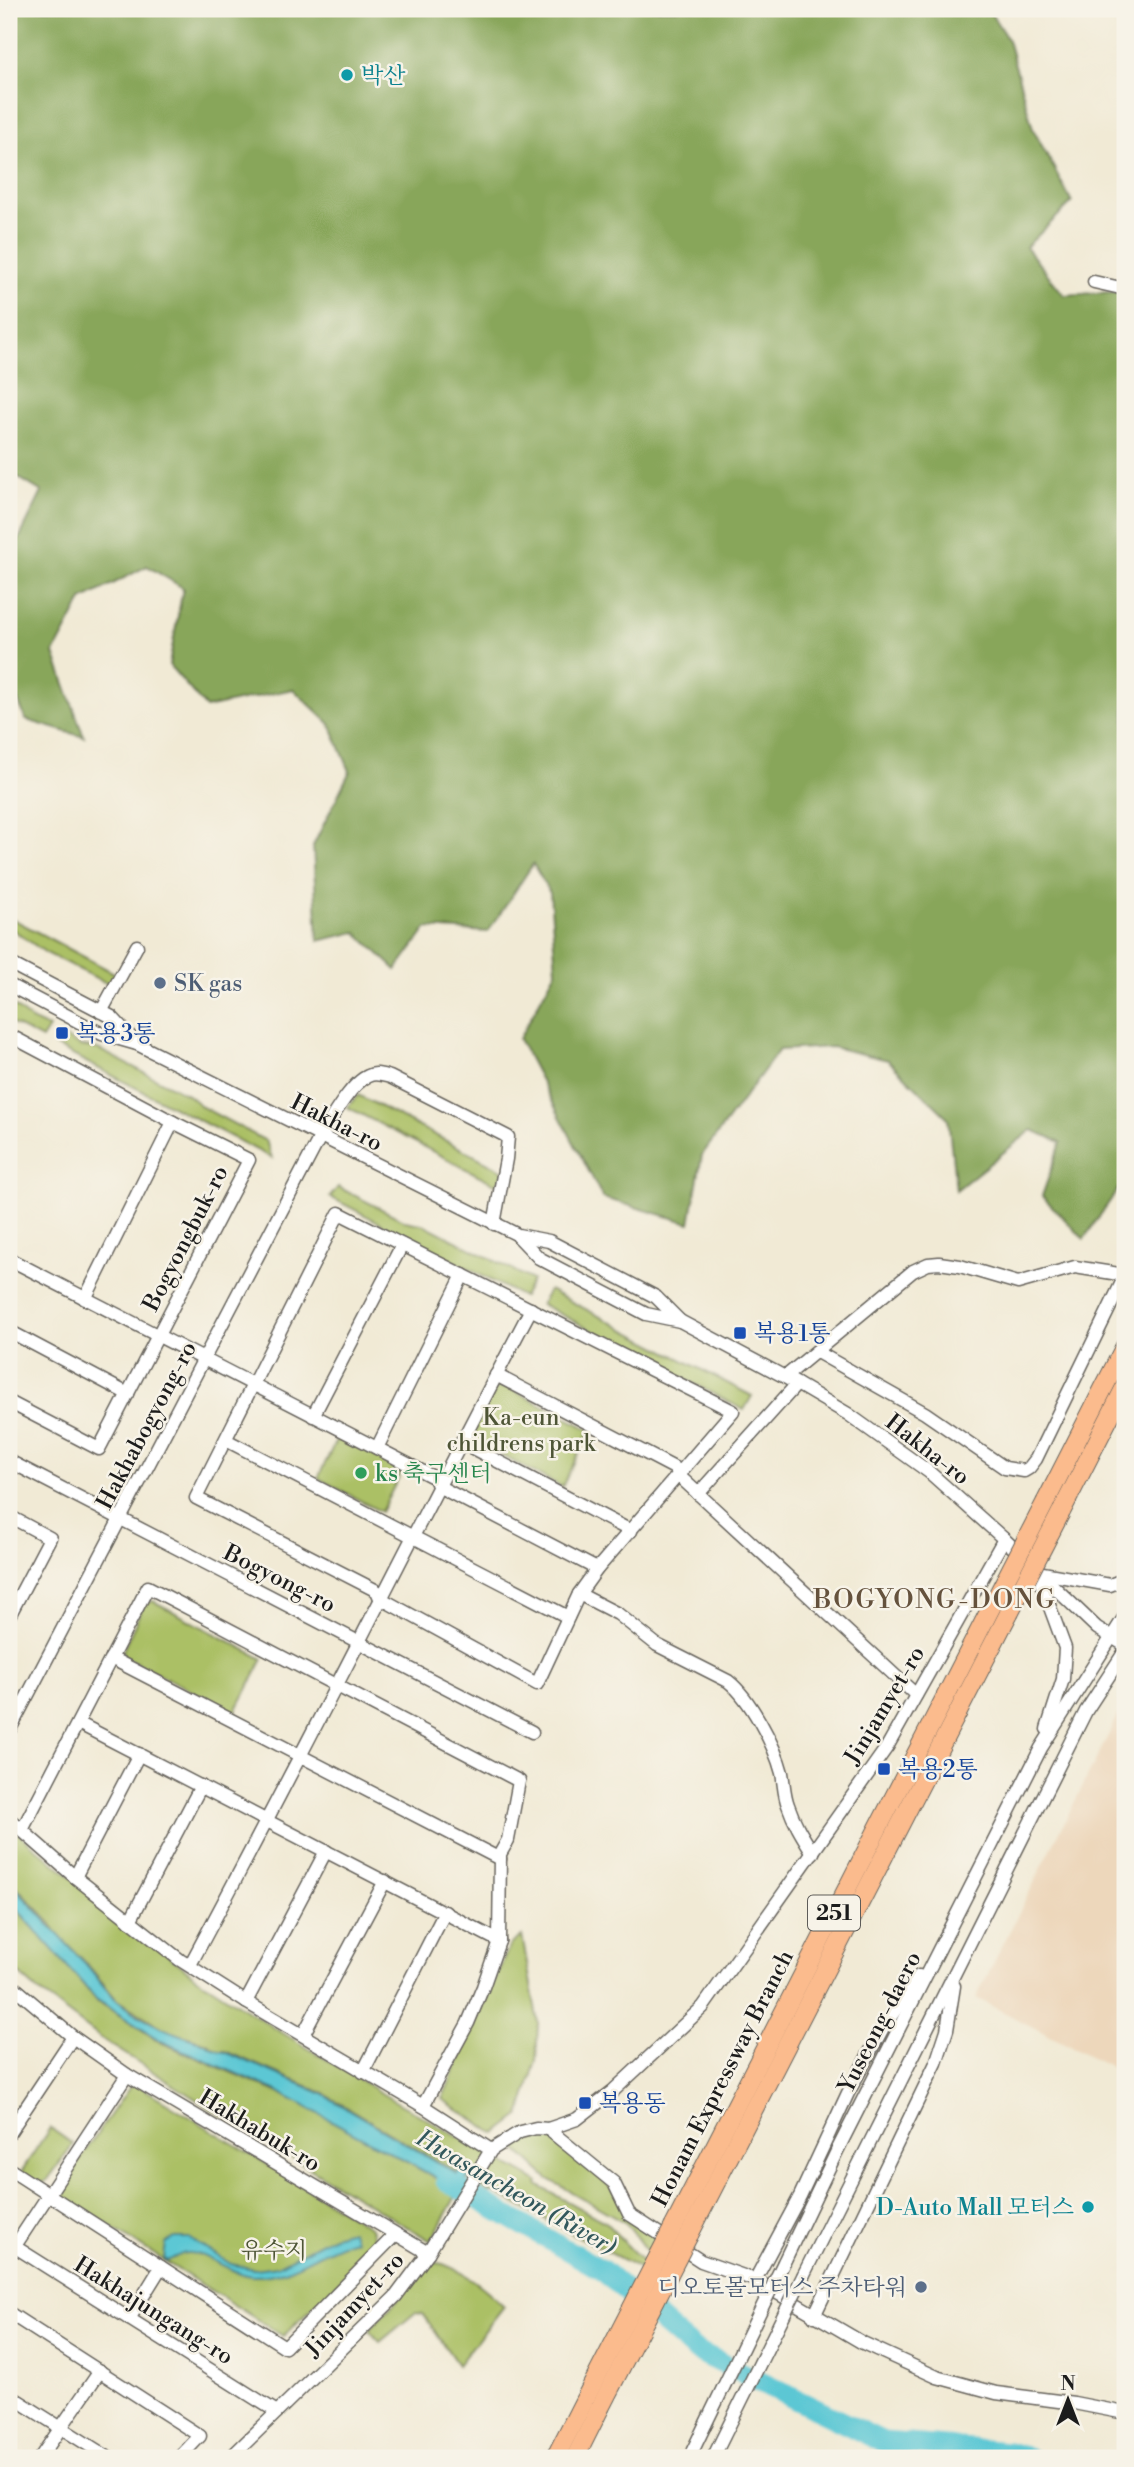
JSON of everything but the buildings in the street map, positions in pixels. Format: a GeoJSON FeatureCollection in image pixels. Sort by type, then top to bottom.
{"type":"FeatureCollection","features":[{"type":"Feature","properties":{"kind":"highway","name":"Honam Expressway Branch"},"geometry":{"type":"LineString","coordinates":[[555,2458],[593,2403],[1125,1346]]}},
{"type":"Feature","properties":{"kind":"highway","name":"Honam Expressway Branch"},"geometry":{"type":"LineString","coordinates":[[681,2231],[1125,1387]]}},
{"type":"Feature","properties":{"kind":"highway","name":"Honam Expressway Branch"},"geometry":{"type":"LineString","coordinates":[[575,2458],[593,2403]]}},
{"type":"Feature","properties":{"kind":"street"},"geometry":{"type":"LineString","coordinates":[[1094,282],[1125,289]]}},
{"type":"Feature","properties":{"kind":"street"},"geometry":{"type":"LineString","coordinates":[[101,1012],[137,946]]}},
{"type":"Feature","properties":{"kind":"street","name":"Hakha-ro"},"geometry":{"type":"LineString","coordinates":[[9,963],[112,1017],[137,1044]]}},
{"type":"Feature","properties":{"kind":"street","name":"Hakha-ro"},"geometry":{"type":"LineString","coordinates":[[9,985],[103,1034],[137,1044],[494,1224],[518,1235],[548,1241],[656,1297],[680,1321]]}},
{"type":"Feature","properties":{"kind":"street"},"geometry":{"type":"LineString","coordinates":[[9,1035],[173,1122],[86,1298]]}},
{"type":"Feature","properties":{"kind":"street","name":"Hakhabogyong-ro"},"geometry":{"type":"LineString","coordinates":[[9,1731],[320,1137],[359,1082],[376,1073],[390,1077],[508,1137],[494,1224]]}},
{"type":"Feature","properties":{"kind":"street","name":"Bogyongbuk-ro"},"geometry":{"type":"LineString","coordinates":[[158,1336],[249,1160],[173,1122]]}},
{"type":"Feature","properties":{"kind":"street"},"geometry":{"type":"LineString","coordinates":[[339,1213],[402,1245],[733,1412],[597,1569],[579,1594],[537,1684],[380,1598],[376,1591],[196,1498],[339,1213]]}},
{"type":"Feature","properties":{"kind":"street","name":"Hakha-ro"},"geometry":{"type":"LineString","coordinates":[[518,1235],[539,1258],[646,1314],[680,1321],[848,1414],[929,1472],[1004,1538],[1097,1628],[1125,1645]]}},
{"type":"Feature","properties":{"kind":"street"},"geometry":{"type":"LineString","coordinates":[[313,1416],[402,1245]]}},
{"type":"Feature","properties":{"kind":"street","name":"Bogyongbuk-ro"},"geometry":{"type":"LineString","coordinates":[[10,1264],[86,1298],[435,1478],[438,1486],[597,1569]]}},
{"type":"Feature","properties":{"kind":"street"},"geometry":{"type":"LineString","coordinates":[[785,1377],[913,1271],[928,1264],[960,1266],[1018,1283],[1075,1267],[1125,1275],[1036,1458],[1030,1468],[1024,1471],[1005,1468],[925,1413],[817,1352]]}},
{"type":"Feature","properties":{"kind":"street"},"geometry":{"type":"LineString","coordinates":[[376,1448],[463,1275]]}},
{"type":"Feature","properties":{"kind":"street"},"geometry":{"type":"LineString","coordinates":[[190,1965],[268,1821],[360,1643],[380,1598],[531,1309]]}},
{"type":"Feature","properties":{"kind":"street"},"geometry":{"type":"LineString","coordinates":[[9,1331],[128,1394]]}},
{"type":"Feature","properties":{"kind":"street"},"geometry":{"type":"LineString","coordinates":[[9,1402],[99,1449],[158,1336]]}},
{"type":"Feature","properties":{"kind":"street"},"geometry":{"type":"LineString","coordinates":[[496,1375],[681,1474],[698,1494],[916,1695]]}},
{"type":"Feature","properties":{"kind":"street"},"geometry":{"type":"LineString","coordinates":[[698,1494],[797,1384]]}},
{"type":"Feature","properties":{"kind":"street"},"geometry":{"type":"LineString","coordinates":[[226,1440],[568,1617]]}},
{"type":"Feature","properties":{"kind":"street"},"geometry":{"type":"LineString","coordinates":[[461,1442],[631,1531]]}},
{"type":"Feature","properties":{"kind":"street","name":"Bogyong-ro"},"geometry":{"type":"LineString","coordinates":[[9,1461],[532,1732]]}},
{"type":"Feature","properties":{"kind":"street"},"geometry":{"type":"LineString","coordinates":[[9,1516],[50,1538],[9,1616]]}},
{"type":"Feature","properties":{"kind":"street","name":"Jinjamyet-ro"},"geometry":{"type":"LineString","coordinates":[[230,2458],[397,2296],[436,2241],[489,2153],[520,2132],[536,2128],[548,2129],[577,2119],[633,2073],[703,2007],[887,1746],[1004,1538]]}},
{"type":"Feature","properties":{"kind":"street"},"geometry":{"type":"LineString","coordinates":[[1037,1572],[1110,1585],[1125,1579]]}},
{"type":"Feature","properties":{"kind":"street"},"geometry":{"type":"LineString","coordinates":[[1037,1572],[1065,1648],[1063,1679],[1041,1748]]}},
{"type":"Feature","properties":{"kind":"street"},"geometry":{"type":"LineString","coordinates":[[22,1830],[148,1587],[519,1781],[508,1840],[500,1858],[499,1941],[468,2023],[423,2106]]}},
{"type":"Feature","properties":{"kind":"street"},"geometry":{"type":"LineString","coordinates":[[579,1594],[618,1614],[657,1645],[728,1681],[738,1689],[774,1750],[782,1772],[787,1803],[798,1829],[814,1853]]}},
{"type":"Feature","properties":{"kind":"street","name":"Yuseong-daero"},"geometry":{"type":"LineString","coordinates":[[690,2455],[838,2149],[1041,1748],[1125,1616]]}},
{"type":"Feature","properties":{"kind":"street","name":"Yuseong-daero"},"geometry":{"type":"LineString","coordinates":[[713,2458],[1086,1711],[1125,1651]]}},
{"type":"Feature","properties":{"kind":"street"},"geometry":{"type":"LineString","coordinates":[[111,1658],[500,1858]]}},
{"type":"Feature","properties":{"kind":"street"},"geometry":{"type":"LineString","coordinates":[[78,1723],[499,1941]]}},
{"type":"Feature","properties":{"kind":"street"},"geometry":{"type":"LineString","coordinates":[[75,1877],[139,1754]]}},
{"type":"Feature","properties":{"kind":"street"},"geometry":{"type":"LineString","coordinates":[[130,1921],[201,1786]]}},
{"type":"Feature","properties":{"kind":"street"},"geometry":{"type":"LineString","coordinates":[[9,1819],[75,1877],[180,1960],[423,2106],[489,2153]]}},
{"type":"Feature","properties":{"kind":"street"},"geometry":{"type":"LineString","coordinates":[[246,2002],[326,1851]]}},
{"type":"Feature","properties":{"kind":"street"},"geometry":{"type":"LineString","coordinates":[[303,2035],[385,1881]]}},
{"type":"Feature","properties":{"kind":"street"},"geometry":{"type":"LineString","coordinates":[[363,2072],[445,1912]]}},
{"type":"Feature","properties":{"kind":"street"},"geometry":{"type":"LineString","coordinates":[[755,2280],[884,2026],[945,1939]]}},
{"type":"Feature","properties":{"kind":"street"},"geometry":{"type":"LineString","coordinates":[[814,2316],[936,2063],[947,2030],[956,1972]]}},
{"type":"Feature","properties":{"kind":"street","name":"Hakhabuk-ro"},"geometry":{"type":"LineString","coordinates":[[10,1989],[127,2075],[428,2253]]}},
{"type":"Feature","properties":{"kind":"street"},"geometry":{"type":"LineString","coordinates":[[9,2133],[73,2037]]}},
{"type":"Feature","properties":{"kind":"street"},"geometry":{"type":"LineString","coordinates":[[10,2248],[127,2075]]}},
{"type":"Feature","properties":{"kind":"street"},"geometry":{"type":"LineString","coordinates":[[548,2129],[614,2183],[629,2214],[701,2261],[755,2280],[863,2343],[937,2377],[996,2393],[1125,2413]]}},
{"type":"Feature","properties":{"kind":"street"},"geometry":{"type":"LineString","coordinates":[[9,2169],[285,2347],[395,2235]]}},
{"type":"Feature","properties":{"kind":"street","name":"Hakhajungang-ro"},"geometry":{"type":"LineString","coordinates":[[10,2248],[277,2412]]}},
{"type":"Feature","properties":{"kind":"street"},"geometry":{"type":"LineString","coordinates":[[129,2319],[161,2267]]}},
{"type":"Feature","properties":{"kind":"street"},"geometry":{"type":"LineString","coordinates":[[9,2313],[200,2437],[179,2458]]}},
{"type":"Feature","properties":{"kind":"street"},"geometry":{"type":"LineString","coordinates":[[40,2458],[100,2371]]}},
{"type":"Feature","properties":{"kind":"street"},"geometry":{"type":"LineString","coordinates":[[9,2395],[109,2458]]}},
{"type":"Feature","properties":{"kind":"shaded area"},"geometry":{"type":"Polygon","coordinates":[[[1125,1702],[1125,2074],[976,1998],[1125,1702]]]}},
{"type":"Feature","properties":{"kind":"green space"},"geometry":{"type":"Polygon","coordinates":[[[9,9],[988,9],[1008,40],[1033,129],[1072,202],[1026,247],[1064,295],[1125,291],[1125,1179],[1084,1239],[1042,1196],[1061,1142],[1032,1130],[956,1190],[948,1118],[888,1060],[832,1047],[779,1050],[702,1155],[690,1223],[603,1198],[519,1039],[556,971],[550,893],[533,864],[488,932],[427,928],[396,970],[356,932],[318,941],[313,846],[350,771],[330,724],[293,689],[206,708],[169,665],[183,588],[147,566],[82,600],[54,653],[84,737],[26,720],[9,678],[9,552],[17,543],[42,492],[9,472],[9,9]]]}},
{"type":"Feature","properties":{"kind":"green space"},"geometry":{"type":"Polygon","coordinates":[[[9,917],[116,974],[110,985],[46,953],[9,927],[9,917]]]}},
{"type":"Feature","properties":{"kind":"green space"},"geometry":{"type":"Polygon","coordinates":[[[9,1002],[31,1020],[49,1028],[42,1039],[9,1022],[9,1002]]]}},
{"type":"Feature","properties":{"kind":"green space"},"geometry":{"type":"Polygon","coordinates":[[[61,1035],[80,1046],[98,1049],[188,1095],[202,1107],[266,1141],[272,1158],[55,1046],[61,1035]]]}},
{"type":"Feature","properties":{"kind":"green space"},"geometry":{"type":"Polygon","coordinates":[[[358,1095],[504,1171],[497,1185],[347,1107],[358,1095]]]}},
{"type":"Feature","properties":{"kind":"green space"},"geometry":{"type":"Polygon","coordinates":[[[338,1187],[405,1221],[425,1225],[532,1280],[523,1297],[330,1197],[338,1187]]]}},
{"type":"Feature","properties":{"kind":"green space"},"geometry":{"type":"Polygon","coordinates":[[[549,1290],[752,1396],[744,1410],[541,1304],[549,1290]]]}},
{"type":"Feature","properties":{"kind":"green space","name":"Ka-eun childrens park"},"geometry":{"type":"Polygon","coordinates":[[[505,1386],[590,1430],[562,1487],[474,1441],[472,1433],[495,1388],[505,1386]]]}},
{"type":"Feature","properties":{"kind":"green space","name":"ks 축구센터"},"geometry":{"type":"Polygon","coordinates":[[[339,1434],[404,1467],[381,1512],[318,1478],[339,1434]]]}},
{"type":"Feature","properties":{"kind":"green space"},"geometry":{"type":"Polygon","coordinates":[[[153,1601],[263,1659],[235,1713],[123,1656],[123,1650],[144,1604],[153,1601]]]}},
{"type":"Feature","properties":{"kind":"green space"},"geometry":{"type":"Polygon","coordinates":[[[9,1826],[194,1976],[391,2099],[605,2222],[647,2266],[643,2270],[491,2193],[321,2092],[225,2051],[217,2051],[208,2043],[170,2032],[117,2000],[57,1934],[52,1924],[9,1879],[9,1826]]]}},
{"type":"Feature","properties":{"kind":"green space"},"geometry":{"type":"Polygon","coordinates":[[[9,1900],[96,2000],[160,2042],[295,2100],[459,2191],[431,2241],[222,2116],[105,2041],[37,1990],[9,1965],[9,1900]]]}},
{"type":"Feature","properties":{"kind":"green space"},"geometry":{"type":"Polygon","coordinates":[[[522,1936],[538,2023],[536,2061],[520,2116],[496,2134],[442,2099],[510,1945],[522,1936]]]}},
{"type":"Feature","properties":{"kind":"green space","name":"유수지"},"geometry":{"type":"Polygon","coordinates":[[[133,2082],[371,2228],[376,2247],[283,2336],[65,2198],[63,2184],[133,2082]]]}},
{"type":"Feature","properties":{"kind":"green space"},"geometry":{"type":"Polygon","coordinates":[[[50,2128],[73,2144],[47,2181],[39,2184],[21,2172],[50,2128]]]}},
{"type":"Feature","properties":{"kind":"green space"},"geometry":{"type":"Polygon","coordinates":[[[546,2134],[611,2187],[659,2241],[652,2255],[626,2223],[547,2178],[516,2149],[522,2139],[546,2134]]]}},
{"type":"Feature","properties":{"kind":"green space"},"geometry":{"type":"Polygon","coordinates":[[[434,2261],[472,2279],[504,2306],[458,2365],[423,2314],[415,2313],[380,2342],[369,2330],[434,2261]]]}},
{"type":"Feature","properties":{"kind":"water"},"geometry":{"type":"Polygon","coordinates":[[[9,1881],[87,1965],[108,1992],[137,2015],[157,2026],[321,2093],[457,2174],[465,2164],[473,2169],[460,2191],[275,2090],[161,2041],[96,1999],[9,1900],[9,1881]]]}},
{"type":"Feature","properties":{"kind":"water"},"geometry":{"type":"Polygon","coordinates":[[[352,2231],[355,2240],[293,2268],[267,2275],[244,2274],[194,2253],[185,2253],[167,2261],[164,2258],[166,2243],[175,2238],[189,2238],[231,2264],[254,2269],[277,2266],[333,2236],[352,2231]]]}},
{"type":"Feature","properties":{"kind":"waterway","name":"Hwasancheon (River)"},"geometry":{"type":"LineString","coordinates":[[446,2181],[602,2270],[693,2349],[883,2442],[1008,2452],[1029,2458]]}},
{"type":"Feature","properties":{"kind":"place","name":"박산"},"geometry":{"type":"Point","coordinates":[347,75]}},
{"type":"Feature","properties":{"kind":"place","name":"SK gas"},"geometry":{"type":"Point","coordinates":[160,983]}},
{"type":"Feature","properties":{"kind":"place","name":"복용3통"},"geometry":{"type":"Point","coordinates":[62,1033]}},
{"type":"Feature","properties":{"kind":"place","name":"복용1통"},"geometry":{"type":"Point","coordinates":[740,1333]}},
{"type":"Feature","properties":{"kind":"place","name":"ks 축구센터"},"geometry":{"type":"Point","coordinates":[361,1473]}},
{"type":"Feature","properties":{"kind":"place","name":"복용2통"},"geometry":{"type":"Point","coordinates":[884,1769]}},
{"type":"Feature","properties":{"kind":"place","name":"복용동"},"geometry":{"type":"Point","coordinates":[585,2103]}},
{"type":"Feature","properties":{"kind":"place","name":"D-Auto Mall 모터스"},"geometry":{"type":"Point","coordinates":[1088,2207]}},
{"type":"Feature","properties":{"kind":"place","name":"디오토몰모터스 주차타워"},"geometry":{"type":"Point","coordinates":[921,2287]}},
{"type":"Feature","properties":{"kind":"district","name":"BOGYONG-DONG"},"geometry":{"type":"Point","coordinates":[935,1599]}}]}
